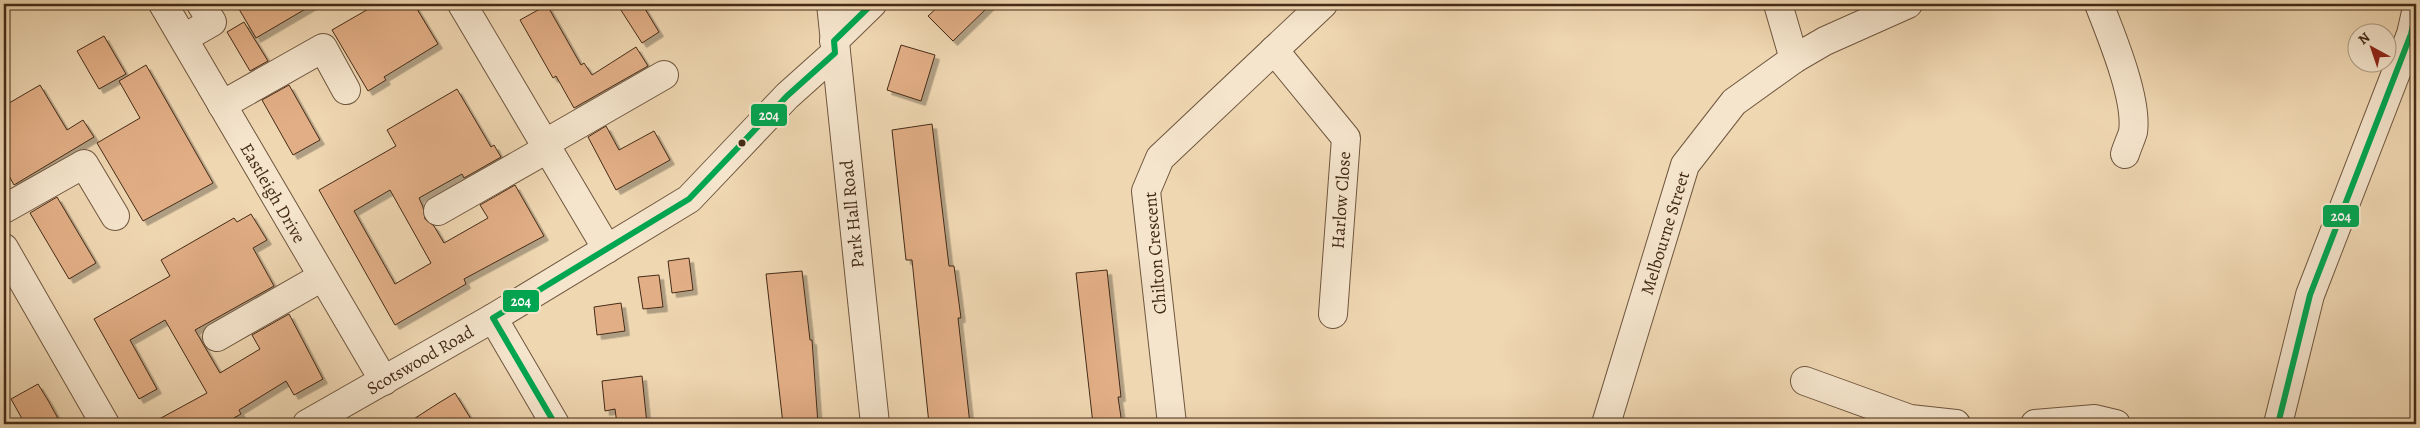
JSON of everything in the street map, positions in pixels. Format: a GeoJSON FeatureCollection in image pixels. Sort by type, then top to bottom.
{"type":"FeatureCollection","features":[{"type":"Feature","properties":{"kind":"street","name":"Eastleigh Drive"},"geometry":{"type":"LineString","coordinates":[[163,4],[384,381]]}},
{"type":"Feature","properties":{"kind":"street"},"geometry":{"type":"LineString","coordinates":[[464,4],[545,147],[606,249]]}},
{"type":"Feature","properties":{"kind":"street","name":"Park Hall Road"},"geometry":{"type":"LineString","coordinates":[[831,4],[875,424]]}},
{"type":"Feature","properties":{"kind":"street","name":"Scotswood Road"},"geometry":{"type":"LineString","coordinates":[[307,424],[493,318],[689,199],[834,47],[872,4]]}},
{"type":"Feature","properties":{"kind":"street","name":"Chilton Crescent"},"geometry":{"type":"LineString","coordinates":[[1172,424],[1146,191],[1160,158],[1323,4]]}},
{"type":"Feature","properties":{"kind":"street"},"geometry":{"type":"LineString","coordinates":[[1778,4],[1794,59]]}},
{"type":"Feature","properties":{"kind":"street","name":"Melbourne Street"},"geometry":{"type":"LineString","coordinates":[[1606,424],[1685,165],[1734,102],[1794,59],[1825,41],[1908,4]]}},
{"type":"Feature","properties":{"kind":"street"},"geometry":{"type":"LineString","coordinates":[[2099,4],[2117,50],[2130,95],[2133,131],[2125,154]]}},
{"type":"Feature","properties":{"kind":"street"},"geometry":{"type":"LineString","coordinates":[[2278,424],[2310,295],[2411,34],[2416,12]]}},
{"type":"Feature","properties":{"kind":"street"},"geometry":{"type":"LineString","coordinates":[[184,38],[206,13]]}},
{"type":"Feature","properties":{"kind":"street"},"geometry":{"type":"LineString","coordinates":[[222,105],[323,48],[346,90]]}},
{"type":"Feature","properties":{"kind":"street","name":"Harlow Close"},"geometry":{"type":"LineString","coordinates":[[1274,50],[1346,138],[1333,314]]}},
{"type":"Feature","properties":{"kind":"street"},"geometry":{"type":"LineString","coordinates":[[438,212],[664,75]]}},
{"type":"Feature","properties":{"kind":"street"},"geometry":{"type":"LineString","coordinates":[[4,209],[84,164],[115,216]]}},
{"type":"Feature","properties":{"kind":"street"},"geometry":{"type":"LineString","coordinates":[[8,265],[105,424]]}},
{"type":"Feature","properties":{"kind":"street"},"geometry":{"type":"LineString","coordinates":[[216,337],[322,277]]}},
{"type":"Feature","properties":{"kind":"street"},"geometry":{"type":"LineString","coordinates":[[493,318],[555,424]]}},
{"type":"Feature","properties":{"kind":"street"},"geometry":{"type":"LineString","coordinates":[[1805,381],[1910,419],[1956,424]]}},
{"type":"Feature","properties":{"kind":"street"},"geometry":{"type":"LineString","coordinates":[[2035,424],[2095,419],[2116,424]]}},
{"type":"Feature","properties":{"kind":"building"},"geometry":{"type":"Polygon","coordinates":[[[236,4],[314,4],[256,38],[236,4]]]}},
{"type":"Feature","properties":{"kind":"building"},"geometry":{"type":"Polygon","coordinates":[[[377,4],[414,4],[438,44],[384,77],[386,80],[368,91],[332,30],[377,4]]]}},
{"type":"Feature","properties":{"kind":"building"},"geometry":{"type":"Polygon","coordinates":[[[617,4],[642,4],[659,32],[642,43],[617,4]]]}},
{"type":"Feature","properties":{"kind":"building"},"geometry":{"type":"Polygon","coordinates":[[[941,4],[991,4],[953,41],[928,16],[941,4]]]}},
{"type":"Feature","properties":{"kind":"building"},"geometry":{"type":"Polygon","coordinates":[[[547,5],[581,65],[584,63],[592,75],[636,47],[648,66],[574,108],[556,76],[553,78],[520,20],[547,5]]]}},
{"type":"Feature","properties":{"kind":"building"},"geometry":{"type":"Polygon","coordinates":[[[244,22],[268,61],[250,71],[227,32],[244,22]]]}},
{"type":"Feature","properties":{"kind":"building"},"geometry":{"type":"Polygon","coordinates":[[[104,36],[126,74],[99,89],[77,51],[104,36]]]}},
{"type":"Feature","properties":{"kind":"building"},"geometry":{"type":"Polygon","coordinates":[[[901,45],[935,55],[921,101],[887,90],[901,45]]]}},
{"type":"Feature","properties":{"kind":"building"},"geometry":{"type":"Polygon","coordinates":[[[146,65],[213,183],[143,221],[97,143],[140,118],[119,81],[146,65]]]}},
{"type":"Feature","properties":{"kind":"building"},"geometry":{"type":"Polygon","coordinates":[[[40,85],[67,130],[83,120],[94,137],[14,185],[4,167],[4,106],[40,85]]]}},
{"type":"Feature","properties":{"kind":"building"},"geometry":{"type":"Polygon","coordinates":[[[289,85],[320,140],[293,155],[262,100],[289,85]]]}},
{"type":"Feature","properties":{"kind":"building"},"geometry":{"type":"Polygon","coordinates":[[[457,89],[491,147],[494,145],[501,157],[464,178],[462,174],[419,198],[425,219],[434,226],[444,243],[488,218],[480,205],[515,185],[544,236],[464,279],[466,284],[395,325],[319,190],[396,146],[387,130],[457,89]],[[390,190],[354,211],[395,284],[431,263],[390,190]]]}},
{"type":"Feature","properties":{"kind":"building"},"geometry":{"type":"Polygon","coordinates":[[[932,124],[949,266],[954,266],[961,318],[958,318],[970,424],[929,424],[912,260],[906,260],[892,130],[932,124]]]}},
{"type":"Feature","properties":{"kind":"building"},"geometry":{"type":"Polygon","coordinates":[[[606,126],[619,150],[654,131],[670,160],[616,190],[588,137],[606,126]]]}},
{"type":"Feature","properties":{"kind":"building"},"geometry":{"type":"Polygon","coordinates":[[[57,197],[96,263],[69,279],[30,213],[57,197]]]}},
{"type":"Feature","properties":{"kind":"building"},"geometry":{"type":"Polygon","coordinates":[[[251,214],[267,240],[253,248],[274,286],[195,330],[220,373],[260,349],[252,335],[289,314],[323,379],[294,395],[286,381],[239,410],[241,414],[223,424],[150,424],[207,393],[165,320],[130,340],[157,389],[139,399],[94,319],[170,276],[161,260],[234,218],[237,222],[251,214]]]}},
{"type":"Feature","properties":{"kind":"building"},"geometry":{"type":"Polygon","coordinates":[[[689,258],[693,290],[672,293],[668,261],[689,258]]]}},
{"type":"Feature","properties":{"kind":"building"},"geometry":{"type":"Polygon","coordinates":[[[1107,270],[1121,397],[1118,397],[1122,424],[1093,424],[1076,273],[1107,270]]]}},
{"type":"Feature","properties":{"kind":"building"},"geometry":{"type":"Polygon","coordinates":[[[802,271],[810,340],[812,340],[818,424],[783,424],[766,274],[802,271]]]}},
{"type":"Feature","properties":{"kind":"building"},"geometry":{"type":"Polygon","coordinates":[[[659,275],[663,307],[643,309],[638,277],[659,275]]]}},
{"type":"Feature","properties":{"kind":"building"},"geometry":{"type":"Polygon","coordinates":[[[621,303],[625,331],[597,335],[594,307],[621,303]]]}},
{"type":"Feature","properties":{"kind":"building"},"geometry":{"type":"Polygon","coordinates":[[[642,376],[647,424],[617,424],[615,409],[605,411],[602,381],[642,376]]]}},
{"type":"Feature","properties":{"kind":"building"},"geometry":{"type":"Polygon","coordinates":[[[38,384],[61,424],[25,424],[11,399],[38,384]]]}},
{"type":"Feature","properties":{"kind":"building"},"geometry":{"type":"Polygon","coordinates":[[[455,393],[474,424],[406,424],[437,404],[455,393]]]}},
{"type":"Feature","properties":{"kind":"transit line","name":"204"},"geometry":{"type":"LineString","coordinates":[[555,424],[493,318],[689,199],[787,96],[835,53],[834,41],[872,4]]}},
{"type":"Feature","properties":{"kind":"transit line","name":"204"},"geometry":{"type":"LineString","coordinates":[[2278,424],[2310,295],[2411,34],[2416,12]]}}]}
